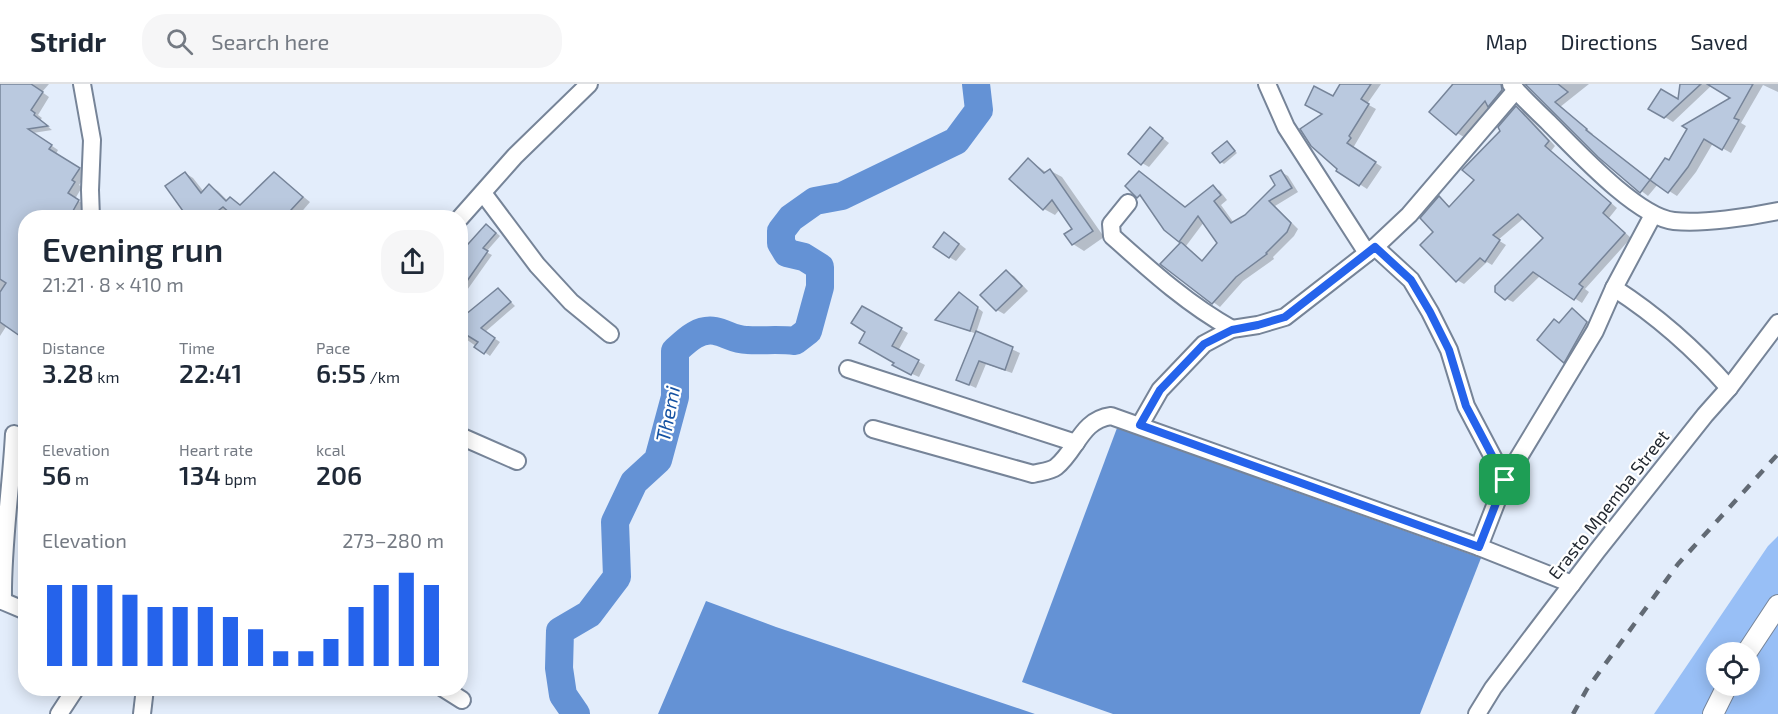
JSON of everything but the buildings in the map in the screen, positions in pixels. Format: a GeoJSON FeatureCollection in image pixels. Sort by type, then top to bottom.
{"type":"FeatureCollection","features":[{"type":"Feature","properties":{"kind":"street"},"geometry":{"type":"LineString","coordinates":[[82,84],[93,140],[91,210]]}},
{"type":"Feature","properties":{"kind":"street"},"geometry":{"type":"LineString","coordinates":[[467,210],[515,156],[589,84]]}},
{"type":"Feature","properties":{"kind":"street"},"geometry":{"type":"LineString","coordinates":[[1267,84],[1286,127],[1371,250],[1411,280],[1449,350],[1466,406],[1505,480]]}},
{"type":"Feature","properties":{"kind":"street"},"geometry":{"type":"LineString","coordinates":[[1140,425],[1160,390],[1204,344],[1232,330],[1285,317],[1371,250],[1409,215],[1514,87],[1600,172],[1653,215],[1672,221],[1778,211]]}},
{"type":"Feature","properties":{"kind":"street"},"geometry":{"type":"LineString","coordinates":[[483,193],[537,265],[571,302],[610,334]]}},
{"type":"Feature","properties":{"kind":"street"},"geometry":{"type":"LineString","coordinates":[[1128,203],[1111,224],[1112,236],[1171,288],[1214,320],[1232,330]]}},
{"type":"Feature","properties":{"kind":"street"},"geometry":{"type":"LineString","coordinates":[[1479,547],[1505,480],[1595,331],[1614,288],[1653,215]]}},
{"type":"Feature","properties":{"kind":"street"},"geometry":{"type":"LineString","coordinates":[[1614,288],[1658,318],[1691,346],[1729,388]]}},
{"type":"Feature","properties":{"kind":"street","name":"Erasto Mpemba Street"},"geometry":{"type":"LineString","coordinates":[[1477,714],[1493,688],[1572,584],[1650,483],[1729,388],[1778,323]]}},
{"type":"Feature","properties":{"kind":"street"},"geometry":{"type":"LineString","coordinates":[[848,369],[1076,443]]}},
{"type":"Feature","properties":{"kind":"street"},"geometry":{"type":"LineString","coordinates":[[873,429],[1033,474],[1055,468],[1095,420],[1112,416],[1479,547],[1572,584]]}},
{"type":"Feature","properties":{"kind":"street"},"geometry":{"type":"LineString","coordinates":[[14,434],[2,601],[18,608]]}},
{"type":"Feature","properties":{"kind":"street"},"geometry":{"type":"LineString","coordinates":[[468,440],[517,461]]}},
{"type":"Feature","properties":{"kind":"street"},"geometry":{"type":"LineString","coordinates":[[1754,642],[1778,605]]}},
{"type":"Feature","properties":{"kind":"street"},"geometry":{"type":"LineString","coordinates":[[59,714],[71,696]]}},
{"type":"Feature","properties":{"kind":"street"},"geometry":{"type":"LineString","coordinates":[[142,714],[144,696]]}},
{"type":"Feature","properties":{"kind":"street"},"geometry":{"type":"LineString","coordinates":[[456,696],[462,700]]}},
{"type":"Feature","properties":{"kind":"street"},"geometry":{"type":"LineString","coordinates":[[1713,714],[1722,696]]}},
{"type":"Feature","properties":{"kind":"shaded area"},"geometry":{"type":"Polygon","coordinates":[[[1117,428],[1481,558],[1420,714],[1113,714],[1022,682],[1117,428]]]}},
{"type":"Feature","properties":{"kind":"shaded area"},"geometry":{"type":"Polygon","coordinates":[[[1778,536],[1778,714],[1654,714],[1768,546],[1778,536]]]}},
{"type":"Feature","properties":{"kind":"shaded area"},"geometry":{"type":"Polygon","coordinates":[[[706,601],[776,627],[1035,714],[658,714],[706,601]]]}},
{"type":"Feature","properties":{"kind":"waterway","name":"Themi"},"geometry":{"type":"LineString","coordinates":[[576,714],[563,695],[559,668],[560,631],[589,614],[617,577],[615,522],[634,482],[658,460],[675,397],[675,351],[703,331],[719,332],[742,340],[795,341],[808,331],[820,287],[820,267],[804,257],[787,253],[781,243],[781,231],[791,218],[815,201],[842,196],[956,141],[979,110],[976,84]]}},
{"type":"Feature","properties":{"kind":"railway"},"geometry":{"type":"LineString","coordinates":[[1573,714],[1587,689],[1678,564],[1778,454]]}},
{"type":"Feature","properties":{"kind":"route"},"geometry":{"type":"LineString","coordinates":[[1375,247],[1411,280],[1430,312],[1449,350],[1466,406],[1489,454],[1505,480],[1479,547],[1140,425],[1160,390],[1204,344],[1232,330],[1285,317],[1375,247]]}}]}
